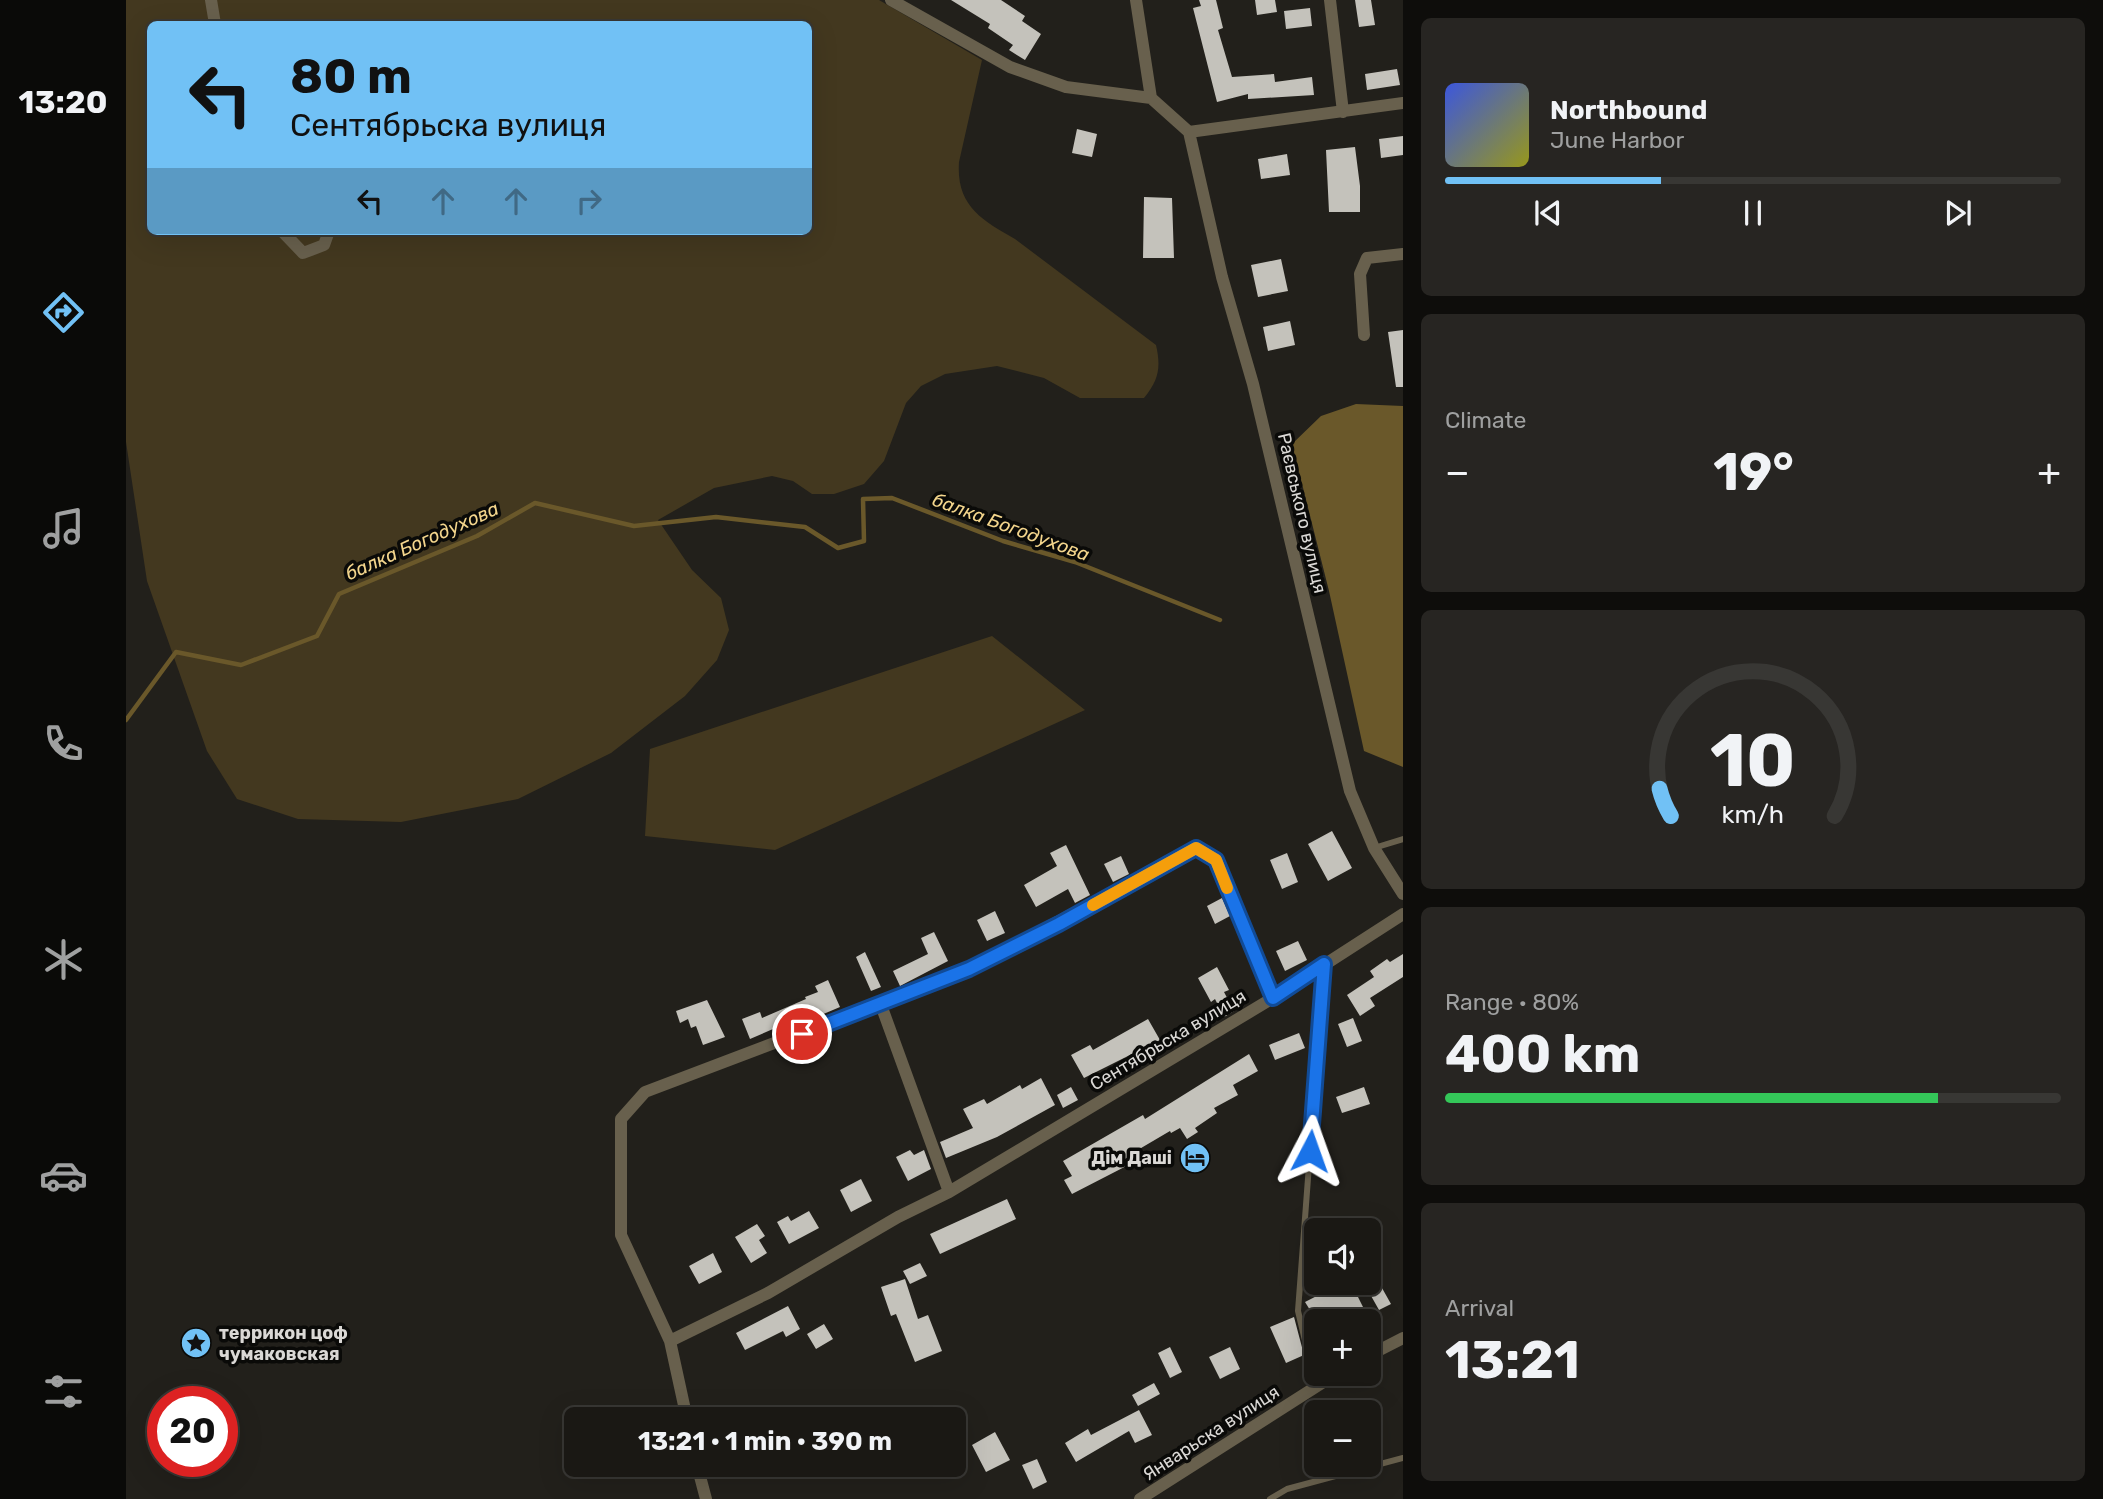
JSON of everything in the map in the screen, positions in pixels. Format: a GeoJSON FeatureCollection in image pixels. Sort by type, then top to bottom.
{"type":"FeatureCollection","features":[{"type":"Feature","properties":{"kind":"street"},"geometry":{"type":"LineString","coordinates":[[211,0],[214,21]]}},
{"type":"Feature","properties":{"kind":"street"},"geometry":{"type":"LineString","coordinates":[[1136,0],[1151,98]]}},
{"type":"Feature","properties":{"kind":"street"},"geometry":{"type":"LineString","coordinates":[[1330,0],[1343,113]]}},
{"type":"Feature","properties":{"kind":"street"},"geometry":{"type":"LineString","coordinates":[[895,1],[1010,67],[1066,87],[1151,98],[1189,132],[1403,103]]}},
{"type":"Feature","properties":{"kind":"street","name":"Раєвського вулиця"},"geometry":{"type":"LineString","coordinates":[[1189,132],[1222,277],[1253,384],[1350,792],[1374,848],[1403,894]]}},
{"type":"Feature","properties":{"kind":"street"},"geometry":{"type":"LineString","coordinates":[[286,235],[303,253],[324,245],[328,235]]}},
{"type":"Feature","properties":{"kind":"street"},"geometry":{"type":"LineString","coordinates":[[1364,335],[1360,274],[1367,258],[1403,254]]}},
{"type":"Feature","properties":{"kind":"street"},"geometry":{"type":"LineString","coordinates":[[684,1407],[670,1341],[621,1235],[621,1119],[645,1093],[969,969],[1059,924],[1196,848],[1216,860],[1273,998]]}},
{"type":"Feature","properties":{"kind":"street","name":"Сентябрьска вулиця"},"geometry":{"type":"LineString","coordinates":[[670,1341],[768,1293],[898,1217],[949,1192],[1273,998],[1403,914]]}},
{"type":"Feature","properties":{"kind":"street"},"geometry":{"type":"LineString","coordinates":[[881,1004],[949,1192]]}},
{"type":"Feature","properties":{"kind":"street"},"geometry":{"type":"LineString","coordinates":[[1381,1349],[1403,1338]]}},
{"type":"Feature","properties":{"kind":"street","name":"Январьска вулиця"},"geometry":{"type":"LineString","coordinates":[[1140,1499],[1314,1386]]}},
{"type":"Feature","properties":{"kind":"street"},"geometry":{"type":"LineString","coordinates":[[700,1477],[706,1499]]}},
{"type":"Feature","properties":{"kind":"lane"},"geometry":{"type":"LineString","coordinates":[[1374,848],[1403,839]]}},
{"type":"Feature","properties":{"kind":"lane"},"geometry":{"type":"LineString","coordinates":[[1304,1336],[1298,1311],[1324,964]]}},
{"type":"Feature","properties":{"kind":"lane"},"geometry":{"type":"LineString","coordinates":[[1270,1499],[1287,1489],[1403,1458]]}},
{"type":"Feature","properties":{"kind":"shaded area"},"geometry":{"type":"Polygon","coordinates":[[[126,0],[879,0],[982,60],[959,162],[962,190],[973,210],[1156,345],[1158,373],[1144,398],[1080,398],[1044,378],[997,366],[945,374],[921,386],[906,403],[884,461],[864,484],[834,494],[812,494],[793,481],[772,476],[714,488],[658,520],[692,570],[721,598],[729,630],[717,660],[685,696],[611,753],[518,799],[401,822],[298,819],[237,799],[207,751],[147,581],[126,442],[126,0]]]}},
{"type":"Feature","properties":{"kind":"shaded area"},"geometry":{"type":"Polygon","coordinates":[[[1356,404],[1403,406],[1403,767],[1364,751],[1329,591],[1292,444],[1321,416],[1356,404]]]}},
{"type":"Feature","properties":{"kind":"shaded area"},"geometry":{"type":"Polygon","coordinates":[[[992,636],[1085,710],[775,850],[645,836],[650,749],[992,636]]]}},
{"type":"Feature","properties":{"kind":"building"},"geometry":{"type":"Polygon","coordinates":[[[951,0],[1001,0],[1025,16],[1022,21],[1041,34],[1025,60],[1009,50],[1013,45],[988,28],[990,24],[951,0]]]}},
{"type":"Feature","properties":{"kind":"building"},"geometry":{"type":"Polygon","coordinates":[[[1199,0],[1216,0],[1223,28],[1218,30],[1232,77],[1274,74],[1275,82],[1312,77],[1314,95],[1248,99],[1248,94],[1217,102],[1193,8],[1201,6],[1199,0]]]}},
{"type":"Feature","properties":{"kind":"building"},"geometry":{"type":"Polygon","coordinates":[[[1255,0],[1275,0],[1277,12],[1257,15],[1255,0]]]}},
{"type":"Feature","properties":{"kind":"building"},"geometry":{"type":"Polygon","coordinates":[[[1355,0],[1371,0],[1375,25],[1359,27],[1355,0]]]}},
{"type":"Feature","properties":{"kind":"building"},"geometry":{"type":"Polygon","coordinates":[[[1310,8],[1312,26],[1286,29],[1284,11],[1310,8]]]}},
{"type":"Feature","properties":{"kind":"building"},"geometry":{"type":"Polygon","coordinates":[[[1397,69],[1400,85],[1367,90],[1365,74],[1397,69]]]}},
{"type":"Feature","properties":{"kind":"building"},"geometry":{"type":"Polygon","coordinates":[[[1077,129],[1097,134],[1092,157],[1072,153],[1077,129]]]}},
{"type":"Feature","properties":{"kind":"building"},"geometry":{"type":"Polygon","coordinates":[[[1403,136],[1403,155],[1381,158],[1379,139],[1403,136]]]}},
{"type":"Feature","properties":{"kind":"building"},"geometry":{"type":"Polygon","coordinates":[[[1355,147],[1360,212],[1329,212],[1326,150],[1355,147]]]}},
{"type":"Feature","properties":{"kind":"building"},"geometry":{"type":"Polygon","coordinates":[[[1287,154],[1290,175],[1261,179],[1258,159],[1287,154]]]}},
{"type":"Feature","properties":{"kind":"building"},"geometry":{"type":"Polygon","coordinates":[[[1144,197],[1172,198],[1174,258],[1143,258],[1144,197]]]}},
{"type":"Feature","properties":{"kind":"building"},"geometry":{"type":"Polygon","coordinates":[[[1281,259],[1288,291],[1258,297],[1251,265],[1281,259]]]}},
{"type":"Feature","properties":{"kind":"building"},"geometry":{"type":"Polygon","coordinates":[[[1290,321],[1295,345],[1268,351],[1263,327],[1290,321]]]}},
{"type":"Feature","properties":{"kind":"building"},"geometry":{"type":"Polygon","coordinates":[[[1403,330],[1403,387],[1396,387],[1388,332],[1403,330]]]}},
{"type":"Feature","properties":{"kind":"building"},"geometry":{"type":"Polygon","coordinates":[[[1332,831],[1352,868],[1328,881],[1308,844],[1332,831]]]}},
{"type":"Feature","properties":{"kind":"building"},"geometry":{"type":"Polygon","coordinates":[[[1066,845],[1090,895],[1075,903],[1068,889],[1036,907],[1024,885],[1057,866],[1050,853],[1066,845]]]}},
{"type":"Feature","properties":{"kind":"building"},"geometry":{"type":"Polygon","coordinates":[[[1287,853],[1298,882],[1282,889],[1270,860],[1287,853]]]}},
{"type":"Feature","properties":{"kind":"building"},"geometry":{"type":"Polygon","coordinates":[[[1121,856],[1129,874],[1113,882],[1104,864],[1121,856]]]}},
{"type":"Feature","properties":{"kind":"building"},"geometry":{"type":"Polygon","coordinates":[[[1222,898],[1230,916],[1215,924],[1207,906],[1222,898]]]}},
{"type":"Feature","properties":{"kind":"building"},"geometry":{"type":"Polygon","coordinates":[[[995,911],[1005,933],[987,941],[977,920],[995,911]]]}},
{"type":"Feature","properties":{"kind":"building"},"geometry":{"type":"Polygon","coordinates":[[[934,932],[948,961],[900,986],[893,971],[928,954],[921,938],[934,932]]]}},
{"type":"Feature","properties":{"kind":"building"},"geometry":{"type":"Polygon","coordinates":[[[1298,941],[1307,960],[1285,971],[1276,951],[1298,941]]]}},
{"type":"Feature","properties":{"kind":"building"},"geometry":{"type":"Polygon","coordinates":[[[865,952],[881,987],[871,991],[856,957],[865,952]]]}},
{"type":"Feature","properties":{"kind":"building"},"geometry":{"type":"Polygon","coordinates":[[[1403,954],[1403,977],[1370,998],[1375,1006],[1360,1016],[1347,995],[1374,977],[1370,971],[1387,959],[1390,962],[1403,954]]]}},
{"type":"Feature","properties":{"kind":"building"},"geometry":{"type":"Polygon","coordinates":[[[1217,967],[1229,990],[1224,992],[1234,1011],[1224,1017],[1215,999],[1211,1002],[1198,978],[1217,967]]]}},
{"type":"Feature","properties":{"kind":"building"},"geometry":{"type":"Polygon","coordinates":[[[828,980],[840,1007],[782,1030],[780,1026],[750,1039],[742,1019],[760,1012],[762,1018],[806,999],[805,997],[818,992],[815,986],[828,980]]]}},
{"type":"Feature","properties":{"kind":"building"},"geometry":{"type":"Polygon","coordinates":[[[707,1000],[725,1037],[703,1045],[696,1026],[691,1028],[688,1019],[680,1023],[676,1011],[707,1000]]]}},
{"type":"Feature","properties":{"kind":"building"},"geometry":{"type":"Polygon","coordinates":[[[1353,1018],[1362,1041],[1347,1047],[1338,1024],[1353,1018]]]}},
{"type":"Feature","properties":{"kind":"building"},"geometry":{"type":"Polygon","coordinates":[[[1148,1019],[1160,1040],[1084,1078],[1071,1055],[1090,1045],[1093,1050],[1148,1019]]]}},
{"type":"Feature","properties":{"kind":"building"},"geometry":{"type":"Polygon","coordinates":[[[1299,1033],[1305,1048],[1275,1060],[1269,1045],[1299,1033]]]}},
{"type":"Feature","properties":{"kind":"building"},"geometry":{"type":"Polygon","coordinates":[[[1249,1054],[1258,1071],[1233,1085],[1238,1095],[1214,1108],[1217,1113],[1195,1128],[1198,1132],[1187,1139],[1180,1128],[1171,1133],[1170,1131],[1136,1151],[1140,1159],[1072,1194],[1064,1180],[1072,1176],[1063,1161],[1143,1115],[1145,1119],[1249,1054]]]}},
{"type":"Feature","properties":{"kind":"building"},"geometry":{"type":"Polygon","coordinates":[[[1041,1078],[1055,1105],[997,1137],[946,1158],[940,1142],[973,1128],[963,1109],[984,1099],[987,1104],[1020,1085],[1022,1089],[1041,1078]]]}},
{"type":"Feature","properties":{"kind":"building"},"geometry":{"type":"Polygon","coordinates":[[[1071,1087],[1078,1100],[1063,1108],[1057,1095],[1071,1087]]]}},
{"type":"Feature","properties":{"kind":"building"},"geometry":{"type":"Polygon","coordinates":[[[1364,1087],[1370,1104],[1342,1113],[1336,1097],[1364,1087]]]}},
{"type":"Feature","properties":{"kind":"building"},"geometry":{"type":"Polygon","coordinates":[[[910,1150],[914,1155],[924,1150],[931,1169],[908,1181],[896,1157],[910,1150]]]}},
{"type":"Feature","properties":{"kind":"building"},"geometry":{"type":"Polygon","coordinates":[[[861,1179],[872,1201],[851,1212],[840,1190],[861,1179]]]}},
{"type":"Feature","properties":{"kind":"building"},"geometry":{"type":"Polygon","coordinates":[[[1007,1199],[1016,1219],[940,1254],[930,1234],[1007,1199]]]}},
{"type":"Feature","properties":{"kind":"building"},"geometry":{"type":"Polygon","coordinates":[[[809,1211],[819,1228],[789,1244],[777,1222],[788,1216],[791,1221],[809,1211]]]}},
{"type":"Feature","properties":{"kind":"building"},"geometry":{"type":"Polygon","coordinates":[[[757,1224],[765,1236],[759,1240],[767,1253],[751,1263],[735,1237],[757,1224]]]}},
{"type":"Feature","properties":{"kind":"building"},"geometry":{"type":"Polygon","coordinates":[[[713,1253],[722,1272],[699,1284],[689,1266],[713,1253]]]}},
{"type":"Feature","properties":{"kind":"building"},"geometry":{"type":"Polygon","coordinates":[[[920,1263],[927,1276],[910,1284],[903,1271],[920,1263]]]}},
{"type":"Feature","properties":{"kind":"building"},"geometry":{"type":"Polygon","coordinates":[[[905,1279],[918,1319],[928,1315],[942,1351],[915,1362],[896,1314],[891,1316],[881,1287],[905,1279]]]}},
{"type":"Feature","properties":{"kind":"building"},"geometry":{"type":"Polygon","coordinates":[[[1381,1288],[1391,1304],[1378,1309],[1371,1295],[1381,1295],[1381,1288]]]}},
{"type":"Feature","properties":{"kind":"building"},"geometry":{"type":"Polygon","coordinates":[[[1319,1295],[1357,1295],[1363,1307],[1309,1309],[1305,1302],[1319,1295]]]}},
{"type":"Feature","properties":{"kind":"building"},"geometry":{"type":"Polygon","coordinates":[[[788,1306],[800,1329],[786,1337],[783,1331],[745,1350],[736,1333],[788,1306]]]}},
{"type":"Feature","properties":{"kind":"building"},"geometry":{"type":"Polygon","coordinates":[[[1294,1317],[1304,1355],[1286,1363],[1270,1327],[1294,1317]]]}},
{"type":"Feature","properties":{"kind":"building"},"geometry":{"type":"Polygon","coordinates":[[[824,1324],[833,1339],[816,1349],[807,1334],[824,1324]]]}},
{"type":"Feature","properties":{"kind":"building"},"geometry":{"type":"Polygon","coordinates":[[[1170,1347],[1182,1372],[1170,1378],[1158,1353],[1170,1347]]]}},
{"type":"Feature","properties":{"kind":"building"},"geometry":{"type":"Polygon","coordinates":[[[1230,1347],[1240,1369],[1220,1379],[1209,1357],[1230,1347]]]}},
{"type":"Feature","properties":{"kind":"building"},"geometry":{"type":"Polygon","coordinates":[[[1154,1383],[1160,1394],[1138,1406],[1132,1395],[1154,1383]]]}},
{"type":"Feature","properties":{"kind":"building"},"geometry":{"type":"Polygon","coordinates":[[[1139,1410],[1152,1435],[1135,1443],[1129,1431],[1076,1462],[1065,1443],[1088,1429],[1091,1435],[1139,1410]]]}},
{"type":"Feature","properties":{"kind":"building"},"geometry":{"type":"Polygon","coordinates":[[[995,1432],[1010,1460],[986,1472],[972,1445],[995,1432]]]}},
{"type":"Feature","properties":{"kind":"building"},"geometry":{"type":"Polygon","coordinates":[[[1037,1459],[1047,1482],[1033,1489],[1022,1465],[1037,1459]]]}},
{"type":"Feature","properties":{"kind":"waterway","name":"балка Богодухова"},"geometry":{"type":"LineString","coordinates":[[126,720],[176,652],[241,665],[317,636],[339,594],[477,536],[535,503],[634,526],[716,517],[805,527],[838,548],[864,541],[863,499],[892,498],[1003,541],[1075,562],[1220,620]]}},
{"type":"Feature","properties":{"kind":"slow traffic"},"geometry":{"type":"LineString","coordinates":[[1093,905],[1196,848],[1216,860],[1227,888]]}},
{"type":"Feature","properties":{"kind":"place","name":"Дім Даші"},"geometry":{"type":"Point","coordinates":[1195,1158]}},
{"type":"Feature","properties":{"kind":"place","name":"террикон цоф чумаковская"},"geometry":{"type":"Point","coordinates":[196,1343]}},
{"type":"Feature","properties":{"kind":"route"},"geometry":{"type":"LineString","coordinates":[[802,1034],[969,969],[1059,924],[1196,848],[1216,860],[1273,998],[1324,964],[1310,1151]]}}]}
